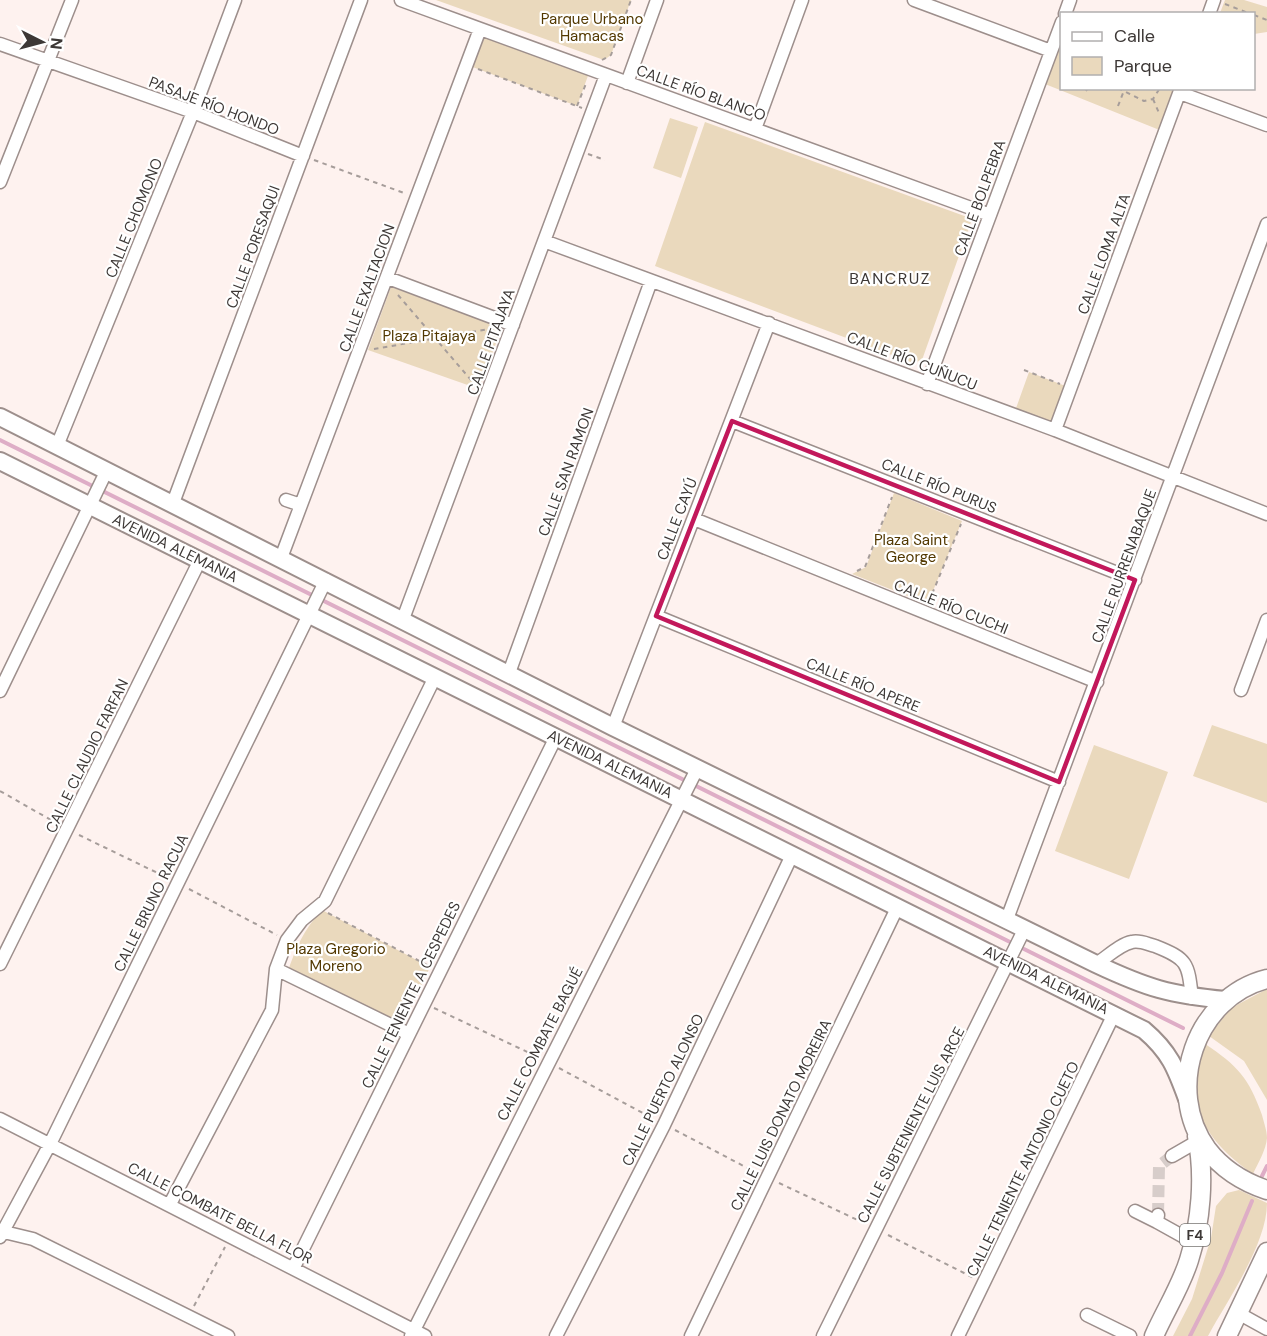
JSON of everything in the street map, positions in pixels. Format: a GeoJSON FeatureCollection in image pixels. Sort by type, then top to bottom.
{"type":"FeatureCollection","features":[{"type":"Feature","properties":{"kind":"highway","name":"F4"},"geometry":{"type":"LineString","coordinates":[[1154,1336],[1189,1261],[1201,1186],[1196,1133],[1188,1101],[1187,1072],[1194,1045],[1207,1021],[1226,1000],[1264,978]]}},
{"type":"Feature","properties":{"kind":"highway","name":"F4"},"geometry":{"type":"LineString","coordinates":[[1196,1133],[1219,1162],[1247,1183],[1267,1190]]}},
{"type":"Feature","properties":{"kind":"highway"},"geometry":{"type":"LineString","coordinates":[[1227,1336],[1238,1313],[1262,1276],[1266,1254]]}},
{"type":"Feature","properties":{"kind":"main road"},"geometry":{"type":"LineString","coordinates":[[0,417],[57,446],[104,475],[173,503],[281,558],[324,583],[403,619],[697,771],[1007,919],[1024,930],[1139,985],[1192,998],[1226,1000]]}},
{"type":"Feature","properties":{"kind":"main road","name":"AVENIDA ALEMANIA"},"geometry":{"type":"LineString","coordinates":[[0,461],[92,500],[200,560],[311,608],[435,677],[556,737],[684,796],[792,855],[1010,961],[1144,1030],[1161,1044],[1172,1060],[1188,1101]]}},
{"type":"Feature","properties":{"kind":"street"},"geometry":{"type":"LineString","coordinates":[[0,182],[72,0]]}},
{"type":"Feature","properties":{"kind":"street","name":"CALLE CHOMONO"},"geometry":{"type":"LineString","coordinates":[[57,446],[194,112],[235,0]]}},
{"type":"Feature","properties":{"kind":"street","name":"CALLE PORESAQUI"},"geometry":{"type":"LineString","coordinates":[[173,503],[361,0]]}},
{"type":"Feature","properties":{"kind":"street","name":"CALLE RÍO BLANCO"},"geometry":{"type":"LineString","coordinates":[[401,0],[990,214]]}},
{"type":"Feature","properties":{"kind":"street"},"geometry":{"type":"LineString","coordinates":[[627,83],[657,0]]}},
{"type":"Feature","properties":{"kind":"street"},"geometry":{"type":"LineString","coordinates":[[755,129],[802,0]]}},
{"type":"Feature","properties":{"kind":"street"},"geometry":{"type":"LineString","coordinates":[[914,0],[936,4],[1051,51]]}},
{"type":"Feature","properties":{"kind":"street","name":"CALLE BOLPEBRA"},"geometry":{"type":"LineString","coordinates":[[927,384],[1060,27]]}},
{"type":"Feature","properties":{"kind":"street","name":"CALLE EXALTACION"},"geometry":{"type":"LineString","coordinates":[[281,558],[480,29]]}},
{"type":"Feature","properties":{"kind":"street","name":"PASAJE RÍO HONDO"},"geometry":{"type":"LineString","coordinates":[[0,44],[194,112],[303,156]]}},
{"type":"Feature","properties":{"kind":"street","name":"CALLE PITAJAYA"},"geometry":{"type":"LineString","coordinates":[[403,619],[606,75]]}},
{"type":"Feature","properties":{"kind":"street"},"geometry":{"type":"LineString","coordinates":[[1181,91],[1267,125]]}},
{"type":"Feature","properties":{"kind":"street","name":"CALLE LOMA ALTA"},"geometry":{"type":"LineString","coordinates":[[1055,430],[1181,91]]}},
{"type":"Feature","properties":{"kind":"street","name":"CALLE RURRENABAQUE"},"geometry":{"type":"LineString","coordinates":[[1007,919],[1267,224]]}},
{"type":"Feature","properties":{"kind":"street","name":"CALLE RÍO CUÑUCU"},"geometry":{"type":"LineString","coordinates":[[544,241],[769,322],[927,384],[1055,430],[1267,514]]}},
{"type":"Feature","properties":{"kind":"street"},"geometry":{"type":"LineString","coordinates":[[388,278],[513,325]]}},
{"type":"Feature","properties":{"kind":"street","name":"CALLE SAN RAMON"},"geometry":{"type":"LineString","coordinates":[[509,673],[651,281]]}},
{"type":"Feature","properties":{"kind":"street","name":"CALLE CAYÚ"},"geometry":{"type":"LineString","coordinates":[[613,727],[769,322]]}},
{"type":"Feature","properties":{"kind":"street","name":"CALLE RÍO PURUS"},"geometry":{"type":"LineString","coordinates":[[732,421],[1134,580]]}},
{"type":"Feature","properties":{"kind":"street"},"geometry":{"type":"LineString","coordinates":[[0,691],[104,475]]}},
{"type":"Feature","properties":{"kind":"street"},"geometry":{"type":"LineString","coordinates":[[286,500],[301,505]]}},
{"type":"Feature","properties":{"kind":"street","name":"CALLE RÍO CUCHI"},"geometry":{"type":"LineString","coordinates":[[694,519],[1097,682]]}},
{"type":"Feature","properties":{"kind":"street","name":"CALLE CLAUDIO FARFAN"},"geometry":{"type":"LineString","coordinates":[[0,964],[200,560]]}},
{"type":"Feature","properties":{"kind":"street","name":"CALLE BRUNO RACUA"},"geometry":{"type":"LineString","coordinates":[[2,1234],[50,1144],[324,583]]}},
{"type":"Feature","properties":{"kind":"street","name":"CALLE RÍO APERE"},"geometry":{"type":"LineString","coordinates":[[656,616],[1059,782]]}},
{"type":"Feature","properties":{"kind":"street"},"geometry":{"type":"LineString","coordinates":[[1241,690],[1267,620]]}},
{"type":"Feature","properties":{"kind":"street"},"geometry":{"type":"LineString","coordinates":[[170,1204],[272,1010],[276,969],[288,940],[303,920],[325,901],[435,677]]}},
{"type":"Feature","properties":{"kind":"street","name":"CALLE TENIENTE A CESPEDES"},"geometry":{"type":"LineString","coordinates":[[294,1267],[556,737]]}},
{"type":"Feature","properties":{"kind":"street","name":"CALLE COMBATE BAGUÉ"},"geometry":{"type":"LineString","coordinates":[[417,1334],[548,1062],[697,771]]}},
{"type":"Feature","properties":{"kind":"street","name":"CALLE PUERTO ALONSO"},"geometry":{"type":"LineString","coordinates":[[556,1336],[664,1125],[792,855]]}},
{"type":"Feature","properties":{"kind":"street","name":"CALLE LUIS DONATO MOREIRA"},"geometry":{"type":"LineString","coordinates":[[691,1336],[898,906]]}},
{"type":"Feature","properties":{"kind":"street","name":"CALLE SUBTENIENTE LUIS ARCE"},"geometry":{"type":"LineString","coordinates":[[823,1336],[1024,930]]}},
{"type":"Feature","properties":{"kind":"street"},"geometry":{"type":"LineString","coordinates":[[1096,964],[1129,942],[1142,942],[1177,955],[1184,960],[1188,967],[1192,998]]}},
{"type":"Feature","properties":{"kind":"street"},"geometry":{"type":"LineString","coordinates":[[276,969],[409,1034]]}},
{"type":"Feature","properties":{"kind":"street","name":"CALLE TENIENTE ANTONIO CUETO"},"geometry":{"type":"LineString","coordinates":[[958,1336],[1114,1014]]}},
{"type":"Feature","properties":{"kind":"street","name":"CALLE COMBATE BELLA FLOR"},"geometry":{"type":"LineString","coordinates":[[0,1119],[294,1267],[417,1334]]}},
{"type":"Feature","properties":{"kind":"street"},"geometry":{"type":"LineString","coordinates":[[1172,1156],[1196,1133]]}},
{"type":"Feature","properties":{"kind":"street"},"geometry":{"type":"LineString","coordinates":[[1135,1211],[1158,1219],[1193,1242]]}},
{"type":"Feature","properties":{"kind":"street"},"geometry":{"type":"LineString","coordinates":[[2,1234],[33,1239],[228,1336]]}},
{"type":"Feature","properties":{"kind":"street"},"geometry":{"type":"LineString","coordinates":[[1238,1313],[1267,1329]]}},
{"type":"Feature","properties":{"kind":"street"},"geometry":{"type":"LineString","coordinates":[[1087,1315],[1130,1336]]}},
{"type":"Feature","properties":{"kind":"path"},"geometry":{"type":"LineString","coordinates":[[594,58],[604,60],[611,55],[631,0]]}},
{"type":"Feature","properties":{"kind":"path"},"geometry":{"type":"LineString","coordinates":[[1214,0],[1241,12]]}},
{"type":"Feature","properties":{"kind":"path"},"geometry":{"type":"LineString","coordinates":[[470,66],[592,111]]}},
{"type":"Feature","properties":{"kind":"path"},"geometry":{"type":"LineString","coordinates":[[1118,106],[1125,90],[1144,101],[1153,99],[1159,90]]}},
{"type":"Feature","properties":{"kind":"path"},"geometry":{"type":"LineString","coordinates":[[578,150],[605,160]]}},
{"type":"Feature","properties":{"kind":"path"},"geometry":{"type":"LineString","coordinates":[[303,156],[416,198]]}},
{"type":"Feature","properties":{"kind":"path"},"geometry":{"type":"LineString","coordinates":[[388,278],[391,287],[479,389],[488,393]]}},
{"type":"Feature","properties":{"kind":"path"},"geometry":{"type":"LineString","coordinates":[[362,347],[368,350],[513,325]]}},
{"type":"Feature","properties":{"kind":"path"},"geometry":{"type":"LineString","coordinates":[[1024,370],[1071,388]]}},
{"type":"Feature","properties":{"kind":"path"},"geometry":{"type":"LineString","coordinates":[[847,581],[852,574],[866,567],[897,486]]}},
{"type":"Feature","properties":{"kind":"path"},"geometry":{"type":"LineString","coordinates":[[929,614],[933,606],[930,598],[965,513]]}},
{"type":"Feature","properties":{"kind":"path"},"geometry":{"type":"LineString","coordinates":[[0,792],[67,829],[288,940]]}},
{"type":"Feature","properties":{"kind":"path"},"geometry":{"type":"LineString","coordinates":[[317,908],[439,972]]}},
{"type":"Feature","properties":{"kind":"path"},"geometry":{"type":"LineString","coordinates":[[423,1003],[548,1062],[768,1178],[984,1283]]}},
{"type":"Feature","properties":{"kind":"path"},"geometry":{"type":"LineString","coordinates":[[189,1317],[231,1235]]}},
{"type":"Feature","properties":{"kind":"highlighted area"},"geometry":{"type":"Polygon","coordinates":[[[732,421],[1135,580],[1059,782],[656,616],[732,421]]]}},
{"type":"Feature","properties":{"kind":"green space","name":"Parque Urbano Hamacas"},"geometry":{"type":"Polygon","coordinates":[[[436,0],[631,0],[611,55],[604,60],[436,0]]]}},
{"type":"Feature","properties":{"kind":"green space"},"geometry":{"type":"Polygon","coordinates":[[[1225,0],[1244,0],[1267,7],[1267,32],[1255,34],[1255,12],[1220,12],[1225,0]]]}},
{"type":"Feature","properties":{"kind":"green space"},"geometry":{"type":"Polygon","coordinates":[[[482,33],[589,73],[577,106],[470,66],[482,33]]]}},
{"type":"Feature","properties":{"kind":"green space"},"geometry":{"type":"Polygon","coordinates":[[[1060,42],[1060,90],[1178,90],[1162,131],[1045,84],[1060,42]]]}},
{"type":"Feature","properties":{"kind":"green space"},"geometry":{"type":"Polygon","coordinates":[[[670,118],[698,127],[681,178],[653,168],[670,118]]]}},
{"type":"Feature","properties":{"kind":"green space"},"geometry":{"type":"Polygon","coordinates":[[[705,122],[970,218],[971,222],[922,360],[913,363],[655,266],[705,122]]]}},
{"type":"Feature","properties":{"kind":"green space","name":"Plaza Pitajaya"},"geometry":{"type":"Polygon","coordinates":[[[391,287],[502,327],[479,389],[368,350],[391,287]]]}},
{"type":"Feature","properties":{"kind":"green space"},"geometry":{"type":"Polygon","coordinates":[[[1029,372],[1068,387],[1056,419],[1047,423],[1015,411],[1029,372]]]}},
{"type":"Feature","properties":{"kind":"green space","name":"Plaza Saint George"},"geometry":{"type":"Polygon","coordinates":[[[894,493],[962,521],[930,598],[933,606],[852,574],[866,567],[894,493]]]}},
{"type":"Feature","properties":{"kind":"green space"},"geometry":{"type":"Polygon","coordinates":[[[1212,725],[1267,744],[1267,803],[1193,776],[1212,725]]]}},
{"type":"Feature","properties":{"kind":"green space"},"geometry":{"type":"Polygon","coordinates":[[[1094,745],[1168,772],[1129,879],[1055,851],[1094,745]]]}},
{"type":"Feature","properties":{"kind":"green space","name":"Plaza Gregorio Moreno"},"geometry":{"type":"Polygon","coordinates":[[[322,910],[430,967],[401,1029],[287,974],[301,940],[310,924],[322,910]]]}},
{"type":"Feature","properties":{"kind":"green space"},"geometry":{"type":"Polygon","coordinates":[[[1267,989],[1267,1100],[1244,1061],[1209,1036],[1231,1008],[1267,989]]]}},
{"type":"Feature","properties":{"kind":"green space"},"geometry":{"type":"Polygon","coordinates":[[[1205,1044],[1226,1059],[1241,1074],[1252,1091],[1262,1115],[1267,1138],[1253,1174],[1221,1147],[1202,1118],[1197,1102],[1196,1085],[1205,1044]]]}},
{"type":"Feature","properties":{"kind":"green space"},"geometry":{"type":"Polygon","coordinates":[[[1239,1190],[1267,1203],[1261,1236],[1254,1253],[1208,1336],[1173,1336],[1192,1299],[1211,1238],[1216,1206],[1227,1193],[1239,1190]]]}},
{"type":"Feature","properties":{"kind":"waterway"},"geometry":{"type":"LineString","coordinates":[[0,440],[1010,942]]}},
{"type":"Feature","properties":{"kind":"waterway"},"geometry":{"type":"LineString","coordinates":[[1024,949],[1183,1028]]}},
{"type":"Feature","properties":{"kind":"waterway"},"geometry":{"type":"LineString","coordinates":[[1262,1176],[1267,1166]]}},
{"type":"Feature","properties":{"kind":"waterway"},"geometry":{"type":"LineString","coordinates":[[1190,1336],[1222,1273],[1252,1201]]}},
{"type":"Feature","properties":{"kind":"tunnel"},"geometry":{"type":"LineString","coordinates":[[1158,1215],[1159,1166],[1172,1156]]}},
{"type":"Feature","properties":{"kind":"district","name":"BANCRUZ"},"geometry":{"type":"Point","coordinates":[890,278]}}]}
